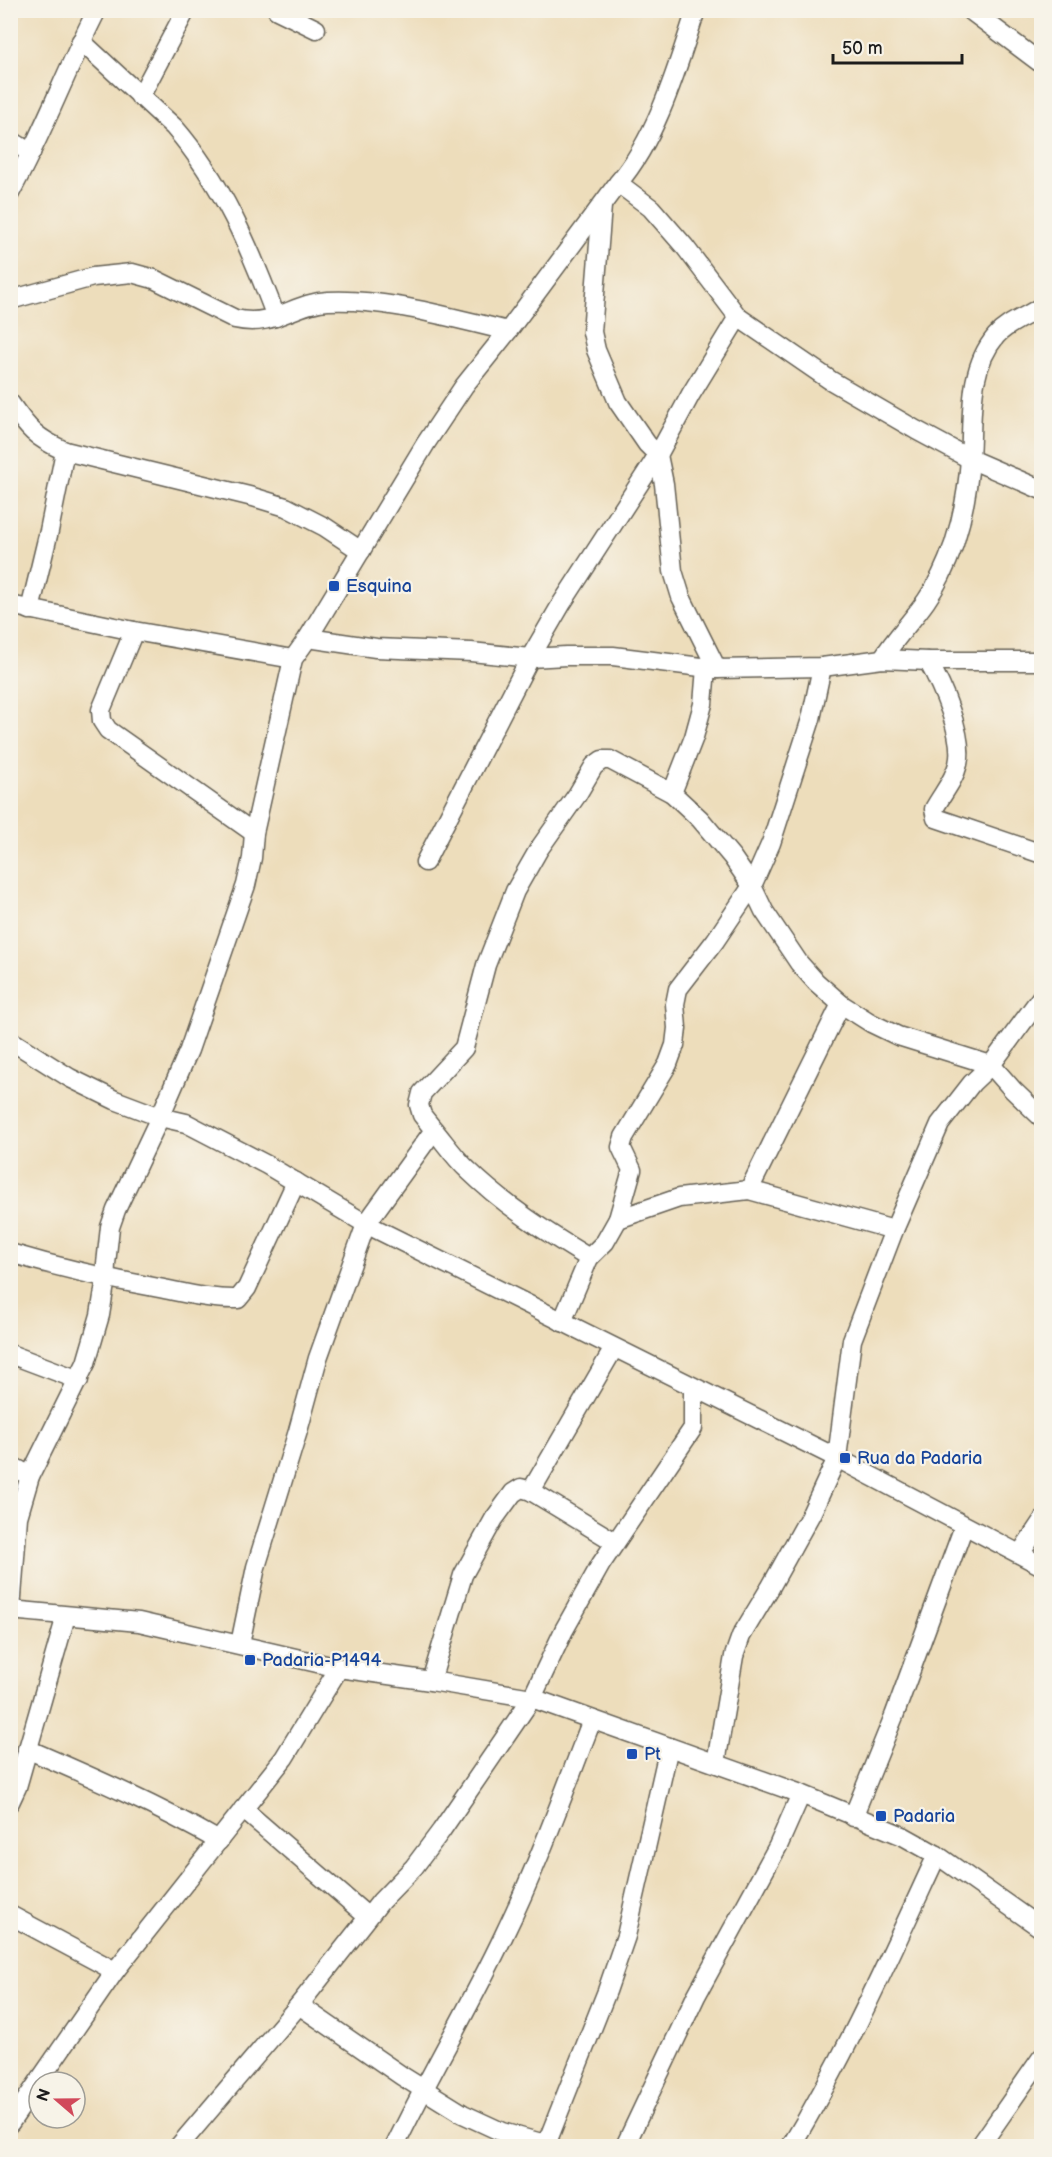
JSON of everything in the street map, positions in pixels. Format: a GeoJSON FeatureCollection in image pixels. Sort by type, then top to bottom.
{"type":"FeatureCollection","features":[{"type":"Feature","properties":{"kind":"street"},"geometry":{"type":"LineString","coordinates":[[10,193],[97,10]]}},
{"type":"Feature","properties":{"kind":"street"},"geometry":{"type":"LineString","coordinates":[[140,97],[186,10]]}},
{"type":"Feature","properties":{"kind":"street"},"geometry":{"type":"LineString","coordinates":[[277,10],[316,29]]}},
{"type":"Feature","properties":{"kind":"street"},"geometry":{"type":"LineString","coordinates":[[696,10],[651,135],[634,164],[464,386],[426,443],[293,659],[254,833],[252,858],[246,885],[193,1040],[116,1210],[107,1245],[105,1284],[100,1315],[86,1363],[30,1476],[18,1517],[11,1610],[139,1622],[339,1668],[532,1698],[801,1794],[903,1836],[937,1855],[1041,1929]]}},
{"type":"Feature","properties":{"kind":"street"},"geometry":{"type":"LineString","coordinates":[[970,10],[1041,64]]}},
{"type":"Feature","properties":{"kind":"street"},"geometry":{"type":"LineString","coordinates":[[81,41],[188,142],[232,213],[260,273],[276,317]]}},
{"type":"Feature","properties":{"kind":"street"},"geometry":{"type":"LineString","coordinates":[[10,140],[31,153]]}},
{"type":"Feature","properties":{"kind":"street"},"geometry":{"type":"LineString","coordinates":[[618,183],[651,208],[685,247],[738,316],[830,380],[946,448],[1041,490]]}},
{"type":"Feature","properties":{"kind":"street"},"geometry":{"type":"LineString","coordinates":[[602,206],[592,332],[596,350],[618,402],[647,444],[658,455],[664,484],[674,571],[681,597],[712,669],[694,737],[672,793]]}},
{"type":"Feature","properties":{"kind":"street"},"geometry":{"type":"LineString","coordinates":[[10,300],[93,277],[132,273],[154,279],[236,319],[248,322],[261,322],[308,305],[344,301],[400,308],[508,331]]}},
{"type":"Feature","properties":{"kind":"street"},"geometry":{"type":"LineString","coordinates":[[882,659],[927,601],[946,566],[965,502],[977,369],[996,337],[1007,326],[1041,306]]}},
{"type":"Feature","properties":{"kind":"street"},"geometry":{"type":"LineString","coordinates":[[425,862],[530,658],[562,603],[658,455],[716,350],[738,316]]}},
{"type":"Feature","properties":{"kind":"street"},"geometry":{"type":"LineString","coordinates":[[10,403],[27,428],[40,439],[65,451],[286,507],[325,527],[361,551]]}},
{"type":"Feature","properties":{"kind":"street"},"geometry":{"type":"LineString","coordinates":[[30,610],[65,451]]}},
{"type":"Feature","properties":{"kind":"street"},"geometry":{"type":"LineString","coordinates":[[10,605],[134,631],[293,659]]}},
{"type":"Feature","properties":{"kind":"street"},"geometry":{"type":"LineString","coordinates":[[134,631],[101,710],[102,721],[108,730],[254,833]]}},
{"type":"Feature","properties":{"kind":"street"},"geometry":{"type":"LineString","coordinates":[[308,638],[376,648],[471,652],[530,658],[613,656],[712,669],[822,667],[882,659],[1041,661]]}},
{"type":"Feature","properties":{"kind":"street"},"geometry":{"type":"LineString","coordinates":[[928,661],[940,683],[959,749],[959,762],[953,778],[934,809],[936,818],[1041,854]]}},
{"type":"Feature","properties":{"kind":"street"},"geometry":{"type":"LineString","coordinates":[[562,1322],[589,1258],[604,1242],[618,1219],[632,1170],[621,1147],[624,1137],[668,1064],[675,1045],[677,1028],[675,1004],[678,988],[715,941],[752,886],[771,843],[811,719],[822,667]]}},
{"type":"Feature","properties":{"kind":"street"},"geometry":{"type":"LineString","coordinates":[[589,1258],[506,1203],[466,1169],[422,1115],[419,1105],[423,1093],[464,1048],[486,965],[515,891],[538,849],[594,766],[602,760],[610,760],[672,793],[700,819],[732,857],[752,886],[764,911],[800,963],[816,982],[841,1005],[898,1036],[991,1065],[1012,1090],[1041,1118]]}},
{"type":"Feature","properties":{"kind":"street"},"geometry":{"type":"LineString","coordinates":[[716,1763],[734,1656],[741,1636],[811,1514],[837,1458],[852,1340],[894,1230],[940,1124],[972,1083],[991,1065],[1041,996]]}},
{"type":"Feature","properties":{"kind":"street"},"geometry":{"type":"LineString","coordinates":[[749,1190],[841,1005]]}},
{"type":"Feature","properties":{"kind":"street"},"geometry":{"type":"LineString","coordinates":[[10,1040],[70,1078],[115,1100],[160,1117],[186,1123],[267,1165],[366,1224],[837,1458],[1041,1566]]}},
{"type":"Feature","properties":{"kind":"street"},"geometry":{"type":"LineString","coordinates":[[240,1644],[256,1567],[318,1358],[366,1224],[434,1130]]}},
{"type":"Feature","properties":{"kind":"street"},"geometry":{"type":"LineString","coordinates":[[10,1253],[105,1278],[198,1296],[238,1299],[247,1288],[296,1182]]}},
{"type":"Feature","properties":{"kind":"street"},"geometry":{"type":"LineString","coordinates":[[618,1219],[679,1198],[749,1190],[894,1230]]}},
{"type":"Feature","properties":{"kind":"street"},"geometry":{"type":"LineString","coordinates":[[531,1491],[614,1348]]}},
{"type":"Feature","properties":{"kind":"street"},"geometry":{"type":"LineString","coordinates":[[10,1354],[79,1380]]}},
{"type":"Feature","properties":{"kind":"street"},"geometry":{"type":"LineString","coordinates":[[179,2146],[299,2005],[381,1901],[414,1867],[532,1698],[564,1630],[615,1542],[693,1428],[693,1387]]}},
{"type":"Feature","properties":{"kind":"street"},"geometry":{"type":"LineString","coordinates":[[10,1465],[30,1476]]}},
{"type":"Feature","properties":{"kind":"street"},"geometry":{"type":"LineString","coordinates":[[431,1681],[464,1575],[494,1519],[513,1493],[521,1488],[531,1491],[615,1542]]}},
{"type":"Feature","properties":{"kind":"street"},"geometry":{"type":"LineString","coordinates":[[1020,1554],[1041,1521]]}},
{"type":"Feature","properties":{"kind":"street"},"geometry":{"type":"LineString","coordinates":[[853,1817],[894,1716],[964,1526]]}},
{"type":"Feature","properties":{"kind":"street"},"geometry":{"type":"LineString","coordinates":[[10,1802],[17,1787],[66,1616]]}},
{"type":"Feature","properties":{"kind":"street"},"geometry":{"type":"LineString","coordinates":[[10,2123],[115,1971],[284,1758],[339,1668]]}},
{"type":"Feature","properties":{"kind":"street"},"geometry":{"type":"LineString","coordinates":[[395,2146],[422,2090],[504,1936],[540,1855],[592,1720]]}},
{"type":"Feature","properties":{"kind":"street"},"geometry":{"type":"LineString","coordinates":[[299,2005],[422,2090],[463,2115],[515,2142],[549,2146],[626,1936],[669,1747]]}},
{"type":"Feature","properties":{"kind":"street"},"geometry":{"type":"LineString","coordinates":[[27,1749],[85,1774],[219,1841]]}},
{"type":"Feature","properties":{"kind":"street"},"geometry":{"type":"LineString","coordinates":[[625,2146],[696,1996],[778,1846],[801,1794]]}},
{"type":"Feature","properties":{"kind":"street"},"geometry":{"type":"LineString","coordinates":[[243,1809],[368,1917]]}},
{"type":"Feature","properties":{"kind":"street"},"geometry":{"type":"LineString","coordinates":[[791,2146],[869,2002],[937,1855]]}},
{"type":"Feature","properties":{"kind":"street"},"geometry":{"type":"LineString","coordinates":[[10,1915],[115,1971]]}},
{"type":"Feature","properties":{"kind":"street"},"geometry":{"type":"LineString","coordinates":[[980,2146],[1041,2056]]}},
{"type":"Feature","properties":{"kind":"place","name":"Esquina"},"geometry":{"type":"Point","coordinates":[334,586]}},
{"type":"Feature","properties":{"kind":"place","name":"Rua da Padaria"},"geometry":{"type":"Point","coordinates":[845,1458]}},
{"type":"Feature","properties":{"kind":"place","name":"Padaria-P1494"},"geometry":{"type":"Point","coordinates":[250,1660]}},
{"type":"Feature","properties":{"kind":"place","name":"Pt"},"geometry":{"type":"Point","coordinates":[632,1754]}},
{"type":"Feature","properties":{"kind":"place","name":"Padaria"},"geometry":{"type":"Point","coordinates":[881,1816]}}]}
